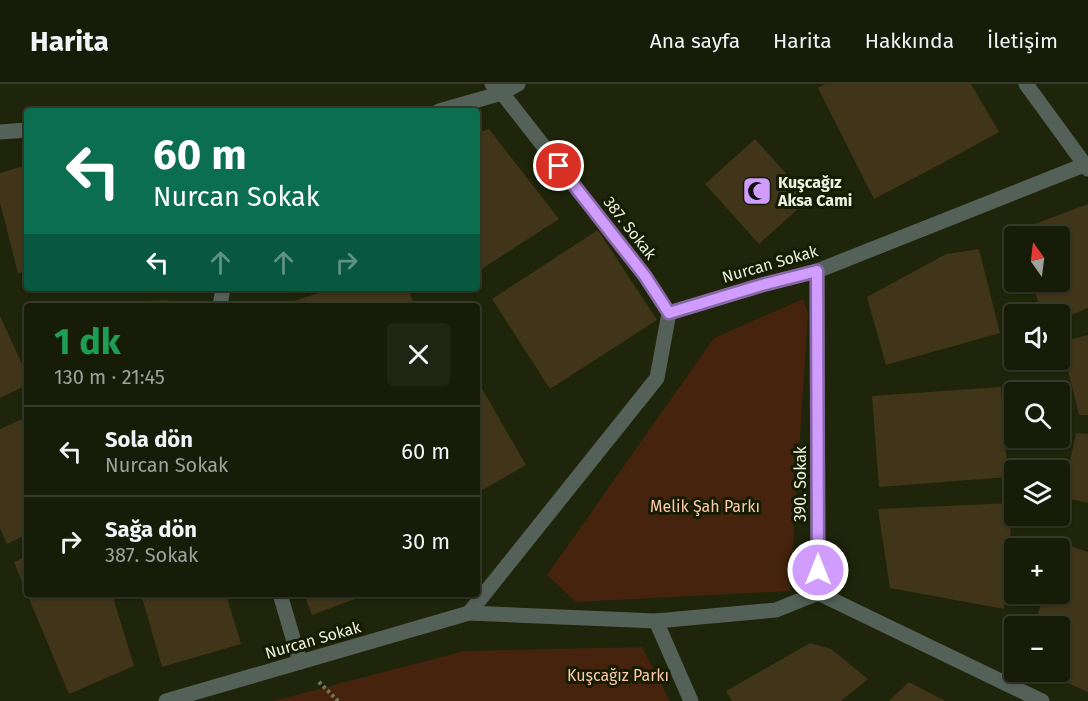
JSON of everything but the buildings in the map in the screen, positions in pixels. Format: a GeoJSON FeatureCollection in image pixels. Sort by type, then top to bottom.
{"type":"FeatureCollection","features":[{"type":"Feature","properties":{"kind":"street"},"geometry":{"type":"LineString","coordinates":[[447,108],[497,88],[518,84]]}},
{"type":"Feature","properties":{"kind":"street"},"geometry":{"type":"LineString","coordinates":[[1026,84],[1087,167]]}},
{"type":"Feature","properties":{"kind":"street","name":"387. Sokak"},"geometry":{"type":"LineString","coordinates":[[497,88],[645,276],[669,313]]}},
{"type":"Feature","properties":{"kind":"street"},"geometry":{"type":"LineString","coordinates":[[0,132],[24,130]]}},
{"type":"Feature","properties":{"kind":"street","name":"Nurcan Sokak"},"geometry":{"type":"LineString","coordinates":[[669,313],[817,271],[1087,167]]}},
{"type":"Feature","properties":{"kind":"street","name":"390. Sokak"},"geometry":{"type":"LineString","coordinates":[[817,271],[818,593]]}},
{"type":"Feature","properties":{"kind":"street"},"geometry":{"type":"LineString","coordinates":[[469,613],[657,378],[669,313]]}},
{"type":"Feature","properties":{"kind":"street"},"geometry":{"type":"LineString","coordinates":[[818,593],[1042,701]]}},
{"type":"Feature","properties":{"kind":"street","name":"Nurcan Sokak"},"geometry":{"type":"LineString","coordinates":[[166,701],[469,613],[656,621],[776,610],[818,593]]}},
{"type":"Feature","properties":{"kind":"street"},"geometry":{"type":"LineString","coordinates":[[281,597],[300,662]]}},
{"type":"Feature","properties":{"kind":"street"},"geometry":{"type":"LineString","coordinates":[[656,621],[691,701]]}},
{"type":"Feature","properties":{"kind":"green space","name":"Melik Şah Parkı"},"geometry":{"type":"Polygon","coordinates":[[[803,299],[808,312],[790,591],[576,602],[547,575],[714,338],[803,299]]]}},
{"type":"Feature","properties":{"kind":"green space","name":"Kuşcağız Parkı"},"geometry":{"type":"Polygon","coordinates":[[[642,647],[670,701],[273,701],[464,651],[642,647]]]}},
{"type":"Feature","properties":{"kind":"place","name":"Kuşcağız Aksa Cami"},"geometry":{"type":"Point","coordinates":[757,191]}},
{"type":"Feature","properties":{"kind":"route"},"geometry":{"type":"LineString","coordinates":[[559,166],[645,276],[669,313],[817,271],[818,570]]}}]}
